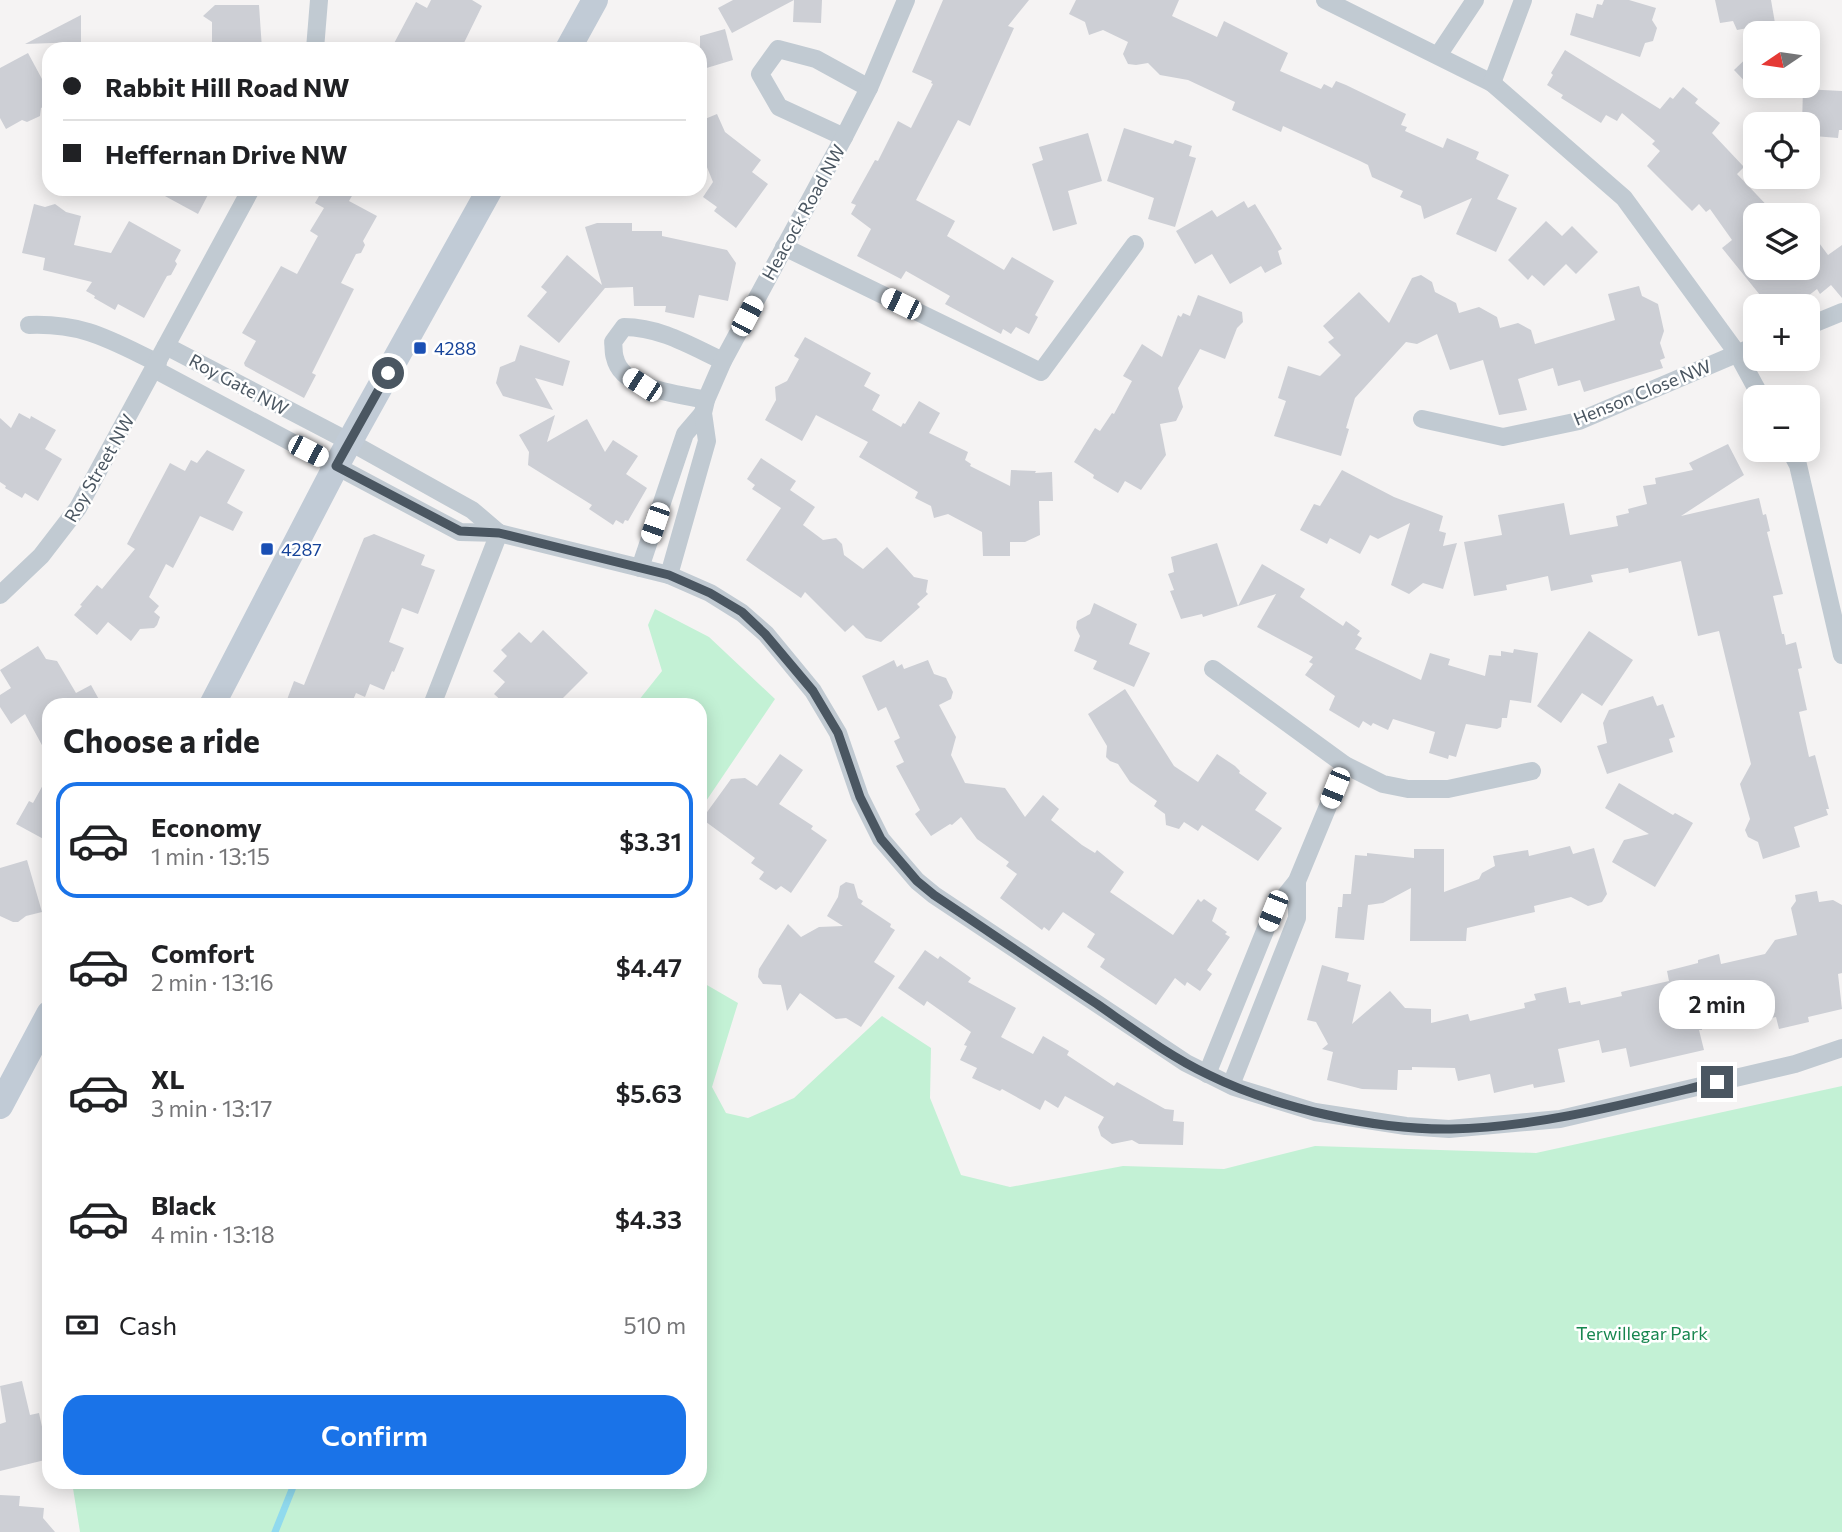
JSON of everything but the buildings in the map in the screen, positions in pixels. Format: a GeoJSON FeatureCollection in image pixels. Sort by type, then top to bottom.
{"type":"FeatureCollection","features":[{"type":"Feature","properties":{"kind":"street"},"geometry":{"type":"LineString","coordinates":[[316,42],[320,0]]}},
{"type":"Feature","properties":{"kind":"street"},"geometry":{"type":"LineString","coordinates":[[572,42],[595,0]]}},
{"type":"Feature","properties":{"kind":"street","name":"Heacock Road NW"},"geometry":{"type":"LineString","coordinates":[[640,568],[685,434],[704,406],[723,361],[869,88],[906,0]]}},
{"type":"Feature","properties":{"kind":"street"},"geometry":{"type":"LineString","coordinates":[[1325,0],[1439,54],[1492,83],[1624,198],[1737,353],[1754,385]]}},
{"type":"Feature","properties":{"kind":"street"},"geometry":{"type":"LineString","coordinates":[[1439,54],[1475,0]]}},
{"type":"Feature","properties":{"kind":"street"},"geometry":{"type":"LineString","coordinates":[[1492,83],[1523,0]]}},
{"type":"Feature","properties":{"kind":"street","name":"Heacock Road NW"},"geometry":{"type":"LineString","coordinates":[[844,137],[779,107],[760,74],[778,49],[816,59],[869,88]]}},
{"type":"Feature","properties":{"kind":"street","name":"Roy Street NW"},"geometry":{"type":"LineString","coordinates":[[0,595],[41,556],[78,508],[247,196]]}},
{"type":"Feature","properties":{"kind":"street"},"geometry":{"type":"LineString","coordinates":[[216,698],[336,466],[486,196]]}},
{"type":"Feature","properties":{"kind":"street"},"geometry":{"type":"LineString","coordinates":[[784,247],[1041,372],[1135,244]]}},
{"type":"Feature","properties":{"kind":"street"},"geometry":{"type":"LineString","coordinates":[[1820,321],[1842,312]]}},
{"type":"Feature","properties":{"kind":"street"},"geometry":{"type":"LineString","coordinates":[[29,325],[54,324],[89,331],[156,366]]}},
{"type":"Feature","properties":{"kind":"street"},"geometry":{"type":"LineString","coordinates":[[704,406],[642,385],[624,374],[615,360],[613,342],[624,327],[642,327],[664,333],[723,361]]}},
{"type":"Feature","properties":{"kind":"street","name":"Roy Gate NW"},"geometry":{"type":"LineString","coordinates":[[166,346],[350,442],[472,510],[499,533]]}},
{"type":"Feature","properties":{"kind":"street","name":"Henson Close NW"},"geometry":{"type":"LineString","coordinates":[[1422,419],[1503,436],[1579,421],[1743,351]]}},
{"type":"Feature","properties":{"kind":"street","name":"Roy Gate NW"},"geometry":{"type":"LineString","coordinates":[[156,366],[460,531],[499,533],[669,575],[710,593],[742,612],[801,674],[826,710],[838,733],[860,797],[881,839],[917,881],[1161,1047],[1231,1085],[1315,1112],[1406,1126],[1449,1129],[1560,1119],[1795,1064],[1842,1048]]}},
{"type":"Feature","properties":{"kind":"street","name":"Heacock Road NW"},"geometry":{"type":"LineString","coordinates":[[669,575],[707,441],[704,406]]}},
{"type":"Feature","properties":{"kind":"street"},"geometry":{"type":"LineString","coordinates":[[1796,462],[1842,654]]}},
{"type":"Feature","properties":{"kind":"street"},"geometry":{"type":"LineString","coordinates":[[435,698],[499,533]]}},
{"type":"Feature","properties":{"kind":"street"},"geometry":{"type":"LineString","coordinates":[[1213,669],[1345,765],[1383,784],[1429,790],[1448,789],[1532,771]]}},
{"type":"Feature","properties":{"kind":"street"},"geometry":{"type":"LineString","coordinates":[[1207,1074],[1273,911],[1297,881],[1345,765]]}},
{"type":"Feature","properties":{"kind":"street"},"geometry":{"type":"LineString","coordinates":[[1231,1085],[1297,918],[1297,881]]}},
{"type":"Feature","properties":{"kind":"street"},"geometry":{"type":"LineString","coordinates":[[0,1106],[42,1027]]}},
{"type":"Feature","properties":{"kind":"green space"},"geometry":{"type":"Polygon","coordinates":[[[655,609],[709,637],[775,699],[707,800],[707,698],[641,698],[662,671],[648,625],[655,609]]]}},
{"type":"Feature","properties":{"kind":"green space","name":"Terwillegar Park"},"geometry":{"type":"Polygon","coordinates":[[[707,985],[738,1003],[712,1087],[726,1113],[748,1118],[794,1098],[882,1016],[931,1048],[930,1098],[961,1175],[1010,1187],[1123,1166],[1224,1169],[1315,1146],[1536,1153],[1842,1086],[1842,1532],[80,1532],[73,1489],[707,1489],[707,985]]]}},
{"type":"Feature","properties":{"kind":"waterway"},"geometry":{"type":"LineString","coordinates":[[275,1532],[292,1489]]}},
{"type":"Feature","properties":{"kind":"place","name":"4288"},"geometry":{"type":"Point","coordinates":[420,348]}},
{"type":"Feature","properties":{"kind":"place","name":"4287"},"geometry":{"type":"Point","coordinates":[267,549]}},
{"type":"Feature","properties":{"kind":"route"},"geometry":{"type":"LineString","coordinates":[[388,373],[336,466],[460,531],[499,533],[669,575],[710,593],[742,612],[801,674],[826,710],[838,733],[868,815],[881,839],[917,881],[1186,1063],[1234,1087],[1315,1112],[1406,1126],[1449,1129],[1560,1119],[1717,1082]]}}]}
